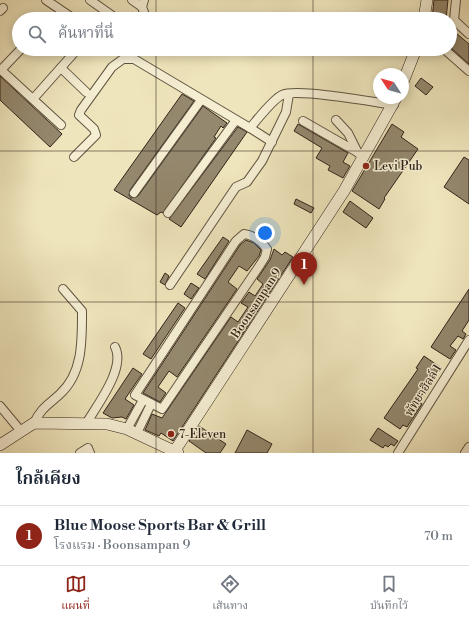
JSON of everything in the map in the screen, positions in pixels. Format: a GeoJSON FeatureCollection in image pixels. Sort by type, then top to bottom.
{"type":"FeatureCollection","features":[{"type":"Feature","properties":{"kind":"street"},"geometry":{"type":"LineString","coordinates":[[46,0],[64,12]]}},
{"type":"Feature","properties":{"kind":"street"},"geometry":{"type":"LineString","coordinates":[[90,0],[107,12]]}},
{"type":"Feature","properties":{"kind":"street"},"geometry":{"type":"LineString","coordinates":[[132,0],[143,4]]}},
{"type":"Feature","properties":{"kind":"street"},"geometry":{"type":"LineString","coordinates":[[425,12],[427,0]]}},
{"type":"Feature","properties":{"kind":"street"},"geometry":{"type":"LineString","coordinates":[[455,12],[456,0]]}},
{"type":"Feature","properties":{"kind":"street"},"geometry":{"type":"LineString","coordinates":[[457,23],[469,34]]}},
{"type":"Feature","properties":{"kind":"street"},"geometry":{"type":"LineString","coordinates":[[14,56],[1,70],[61,125]]}},
{"type":"Feature","properties":{"kind":"street"},"geometry":{"type":"LineString","coordinates":[[33,99],[71,56]]}},
{"type":"Feature","properties":{"kind":"street"},"geometry":{"type":"LineString","coordinates":[[409,68],[413,56]]}},
{"type":"Feature","properties":{"kind":"street"},"geometry":{"type":"LineString","coordinates":[[452,56],[469,71]]}},
{"type":"Feature","properties":{"kind":"street"},"geometry":{"type":"LineString","coordinates":[[74,157],[96,135],[94,129],[79,115],[81,110],[112,68],[123,59],[134,59],[272,142]]}},
{"type":"Feature","properties":{"kind":"street"},"geometry":{"type":"LineString","coordinates":[[61,68],[86,92]]}},
{"type":"Feature","properties":{"kind":"street"},"geometry":{"type":"LineString","coordinates":[[250,128],[264,111],[282,95],[302,93],[373,99]]}},
{"type":"Feature","properties":{"kind":"street"},"geometry":{"type":"LineString","coordinates":[[170,285],[236,187],[247,182],[262,161],[286,112],[290,94]]}},
{"type":"Feature","properties":{"kind":"street"},"geometry":{"type":"LineString","coordinates":[[134,193],[201,100]]}},
{"type":"Feature","properties":{"kind":"street","name":"Boonsampan 9"},"geometry":{"type":"LineString","coordinates":[[176,452],[334,207],[361,154],[393,104]]}},
{"type":"Feature","properties":{"kind":"street"},"geometry":{"type":"LineString","coordinates":[[168,213],[236,120]]}},
{"type":"Feature","properties":{"kind":"street"},"geometry":{"type":"LineString","coordinates":[[336,120],[348,133],[361,154]]}},
{"type":"Feature","properties":{"kind":"street"},"geometry":{"type":"LineString","coordinates":[[303,121],[361,154]]}},
{"type":"Feature","properties":{"kind":"street"},"geometry":{"type":"LineString","coordinates":[[244,234],[249,235],[259,241],[267,249],[265,257],[260,265],[162,409],[152,404],[135,395],[236,241],[244,234]]}},
{"type":"Feature","properties":{"kind":"street"},"geometry":{"type":"LineString","coordinates":[[34,423],[39,411],[60,395],[70,384],[78,368],[82,311],[63,289]]}},
{"type":"Feature","properties":{"kind":"street","name":"พัทยาฮิลล์ 1"},"geometry":{"type":"LineString","coordinates":[[398,453],[469,340]]}},
{"type":"Feature","properties":{"kind":"street"},"geometry":{"type":"LineString","coordinates":[[86,424],[114,375],[118,358],[115,347]]}},
{"type":"Feature","properties":{"kind":"street"},"geometry":{"type":"LineString","coordinates":[[132,431],[143,400]]}},
{"type":"Feature","properties":{"kind":"street"},"geometry":{"type":"LineString","coordinates":[[132,431],[152,404]]}},
{"type":"Feature","properties":{"kind":"street"},"geometry":{"type":"LineString","coordinates":[[0,406],[20,430]]}},
{"type":"Feature","properties":{"kind":"street"},"geometry":{"type":"LineString","coordinates":[[0,444],[20,430],[34,423],[107,424],[132,431],[176,452]]}},
{"type":"Feature","properties":{"kind":"street"},"geometry":{"type":"LineString","coordinates":[[465,453],[469,447]]}},
{"type":"Feature","properties":{"kind":"street"},"geometry":{"type":"LineString","coordinates":[[80,453],[89,451]]}},
{"type":"Feature","properties":{"kind":"building"},"geometry":{"type":"Polygon","coordinates":[[[434,0],[448,0],[447,12],[433,12],[434,0]]]}},
{"type":"Feature","properties":{"kind":"building"},"geometry":{"type":"Polygon","coordinates":[[[457,34],[469,44],[469,64],[457,53],[457,34]]]}},
{"type":"Feature","properties":{"kind":"building"},"geometry":{"type":"Polygon","coordinates":[[[0,76],[62,134],[50,147],[0,100],[0,76]]]}},
{"type":"Feature","properties":{"kind":"building"},"geometry":{"type":"Polygon","coordinates":[[[421,78],[433,87],[426,95],[415,86],[421,78]]]}},
{"type":"Feature","properties":{"kind":"building"},"geometry":{"type":"Polygon","coordinates":[[[182,94],[194,101],[130,190],[129,195],[131,198],[138,196],[203,106],[227,123],[223,128],[221,126],[214,137],[216,138],[163,213],[161,212],[157,215],[114,190],[182,94]]]}},
{"type":"Feature","properties":{"kind":"building"},"geometry":{"type":"Polygon","coordinates":[[[298,124],[348,153],[343,162],[350,166],[343,178],[328,170],[330,166],[316,158],[322,148],[294,131],[298,124]]]}},
{"type":"Feature","properties":{"kind":"building"},"geometry":{"type":"Polygon","coordinates":[[[392,124],[404,132],[401,137],[418,149],[384,198],[385,199],[379,209],[352,191],[392,124]]]}},
{"type":"Feature","properties":{"kind":"building"},"geometry":{"type":"Polygon","coordinates":[[[238,127],[247,132],[181,227],[169,219],[238,127]]]}},
{"type":"Feature","properties":{"kind":"building"},"geometry":{"type":"Polygon","coordinates":[[[464,157],[469,160],[469,204],[444,187],[464,157]]]}},
{"type":"Feature","properties":{"kind":"building"},"geometry":{"type":"Polygon","coordinates":[[[296,199],[314,208],[311,213],[294,204],[296,199]]]}},
{"type":"Feature","properties":{"kind":"building"},"geometry":{"type":"Polygon","coordinates":[[[350,201],[373,218],[366,228],[343,212],[350,201]]]}},
{"type":"Feature","properties":{"kind":"building"},"geometry":{"type":"Polygon","coordinates":[[[223,237],[229,241],[205,279],[197,274],[223,237]]]}},
{"type":"Feature","properties":{"kind":"building"},"geometry":{"type":"Polygon","coordinates":[[[246,240],[254,243],[261,250],[259,256],[247,271],[239,266],[228,282],[237,289],[177,377],[169,371],[158,387],[166,393],[160,402],[143,393],[240,245],[246,240]]]}},
{"type":"Feature","properties":{"kind":"building"},"geometry":{"type":"Polygon","coordinates":[[[274,249],[282,255],[285,252],[293,257],[173,441],[161,433],[159,436],[145,430],[152,414],[162,418],[231,317],[238,322],[248,307],[241,303],[249,292],[255,296],[263,284],[257,279],[270,260],[274,249]]]}},
{"type":"Feature","properties":{"kind":"building"},"geometry":{"type":"Polygon","coordinates":[[[165,273],[169,276],[165,285],[160,282],[165,273]]]}},
{"type":"Feature","properties":{"kind":"building"},"geometry":{"type":"Polygon","coordinates":[[[191,283],[199,288],[191,299],[184,294],[191,283]]]}},
{"type":"Feature","properties":{"kind":"building"},"geometry":{"type":"Polygon","coordinates":[[[469,289],[469,320],[462,331],[466,334],[463,339],[458,336],[450,346],[456,350],[450,359],[431,347],[469,289]]]}},
{"type":"Feature","properties":{"kind":"building"},"geometry":{"type":"Polygon","coordinates":[[[178,303],[185,308],[151,359],[143,354],[178,303]]]}},
{"type":"Feature","properties":{"kind":"building"},"geometry":{"type":"Polygon","coordinates":[[[424,356],[440,367],[418,401],[422,404],[415,415],[407,427],[403,425],[400,429],[384,418],[418,369],[416,368],[424,356]]]}},
{"type":"Feature","properties":{"kind":"building"},"geometry":{"type":"Polygon","coordinates":[[[133,368],[142,374],[125,399],[134,405],[126,419],[122,417],[112,418],[103,413],[133,368]]]}},
{"type":"Feature","properties":{"kind":"building"},"geometry":{"type":"Polygon","coordinates":[[[199,426],[226,444],[220,453],[206,453],[189,441],[199,426]]]}},
{"type":"Feature","properties":{"kind":"building"},"geometry":{"type":"Polygon","coordinates":[[[378,428],[398,441],[394,446],[391,444],[388,447],[385,445],[383,448],[370,440],[378,428]]]}},
{"type":"Feature","properties":{"kind":"building"},"geometry":{"type":"Polygon","coordinates":[[[247,430],[272,444],[267,453],[235,453],[247,430]]]}},
{"type":"Feature","properties":{"kind":"place","name":"Levi Pub"},"geometry":{"type":"Point","coordinates":[366,166]}},
{"type":"Feature","properties":{"kind":"place","name":"Blue Moose Sports Bar & Grill"},"geometry":{"type":"Point","coordinates":[304,285]}},
{"type":"Feature","properties":{"kind":"place","name":"7-Eleven"},"geometry":{"type":"Point","coordinates":[171,434]}}]}
